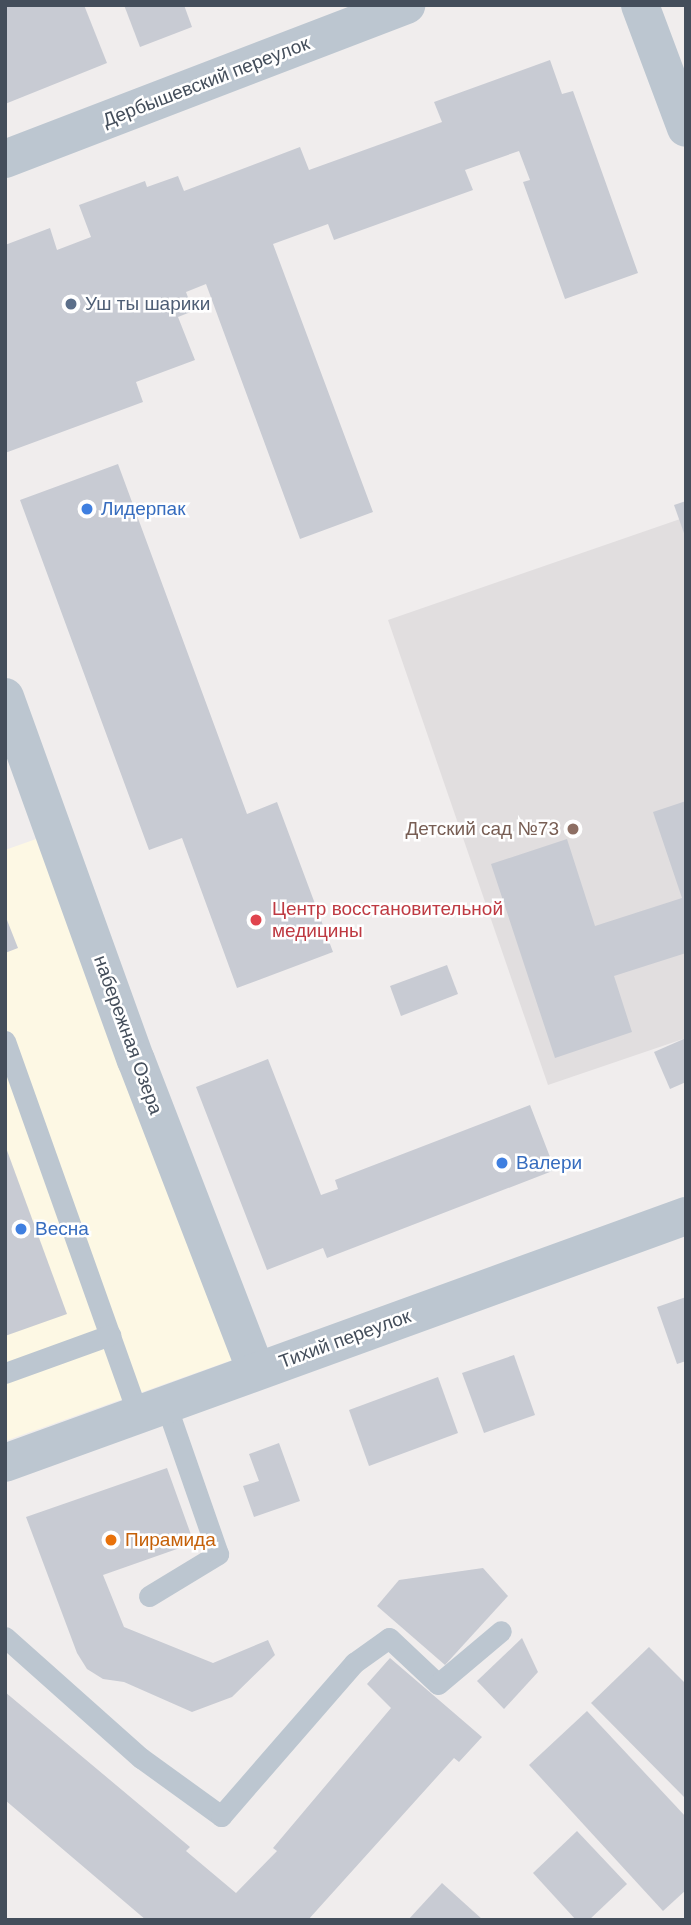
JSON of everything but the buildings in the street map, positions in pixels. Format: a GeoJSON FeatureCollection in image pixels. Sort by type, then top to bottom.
{"type":"FeatureCollection","features":[{"type":"Feature","properties":{"kind":"street","name":"Дербышевский переулок"},"geometry":{"type":"LineString","coordinates":[[5,159],[407,5]]}},
{"type":"Feature","properties":{"kind":"street"},"geometry":{"type":"LineString","coordinates":[[640,5],[679,90],[686,128]]}},
{"type":"Feature","properties":{"kind":"street","name":"набережная Озера"},"geometry":{"type":"LineString","coordinates":[[5,697],[136,1060],[256,1371]]}},
{"type":"Feature","properties":{"kind":"street","name":"Тихий переулок"},"geometry":{"type":"LineString","coordinates":[[5,1463],[686,1216]]}},
{"type":"Feature","properties":{"kind":"lane"},"geometry":{"type":"LineString","coordinates":[[5,1041],[110,1335],[152,1410],[218,1554],[149,1596]]}},
{"type":"Feature","properties":{"kind":"lane"},"geometry":{"type":"LineString","coordinates":[[5,1373],[110,1335]]}},
{"type":"Feature","properties":{"kind":"lane"},"geometry":{"type":"LineString","coordinates":[[5,1637],[141,1758],[221,1816],[354,1663],[389,1638],[438,1684],[501,1631]]}},
{"type":"Feature","properties":{"kind":"shaded area","name":"Детский сад №73"},"geometry":{"type":"Polygon","coordinates":[[[686,517],[686,1038],[548,1085],[388,620],[686,517]]]}},
{"type":"Feature","properties":{"kind":"shaded area"},"geometry":{"type":"Polygon","coordinates":[[[39,838],[232,1360],[5,1441],[5,850],[39,838]]]}},
{"type":"Feature","properties":{"kind":"place","name":"Уш ты шарики"},"geometry":{"type":"Point","coordinates":[71,304]}},
{"type":"Feature","properties":{"kind":"place","name":"Лидерпак"},"geometry":{"type":"Point","coordinates":[87,509]}},
{"type":"Feature","properties":{"kind":"place","name":"Детский сад №73"},"geometry":{"type":"Point","coordinates":[573,829]}},
{"type":"Feature","properties":{"kind":"place","name":"Центр восстановительной медицины"},"geometry":{"type":"Point","coordinates":[256,920]}},
{"type":"Feature","properties":{"kind":"place","name":"Валери"},"geometry":{"type":"Point","coordinates":[502,1163]}},
{"type":"Feature","properties":{"kind":"place","name":"Весна"},"geometry":{"type":"Point","coordinates":[21,1229]}},
{"type":"Feature","properties":{"kind":"place","name":"Пирамида"},"geometry":{"type":"Point","coordinates":[111,1540]}}]}
